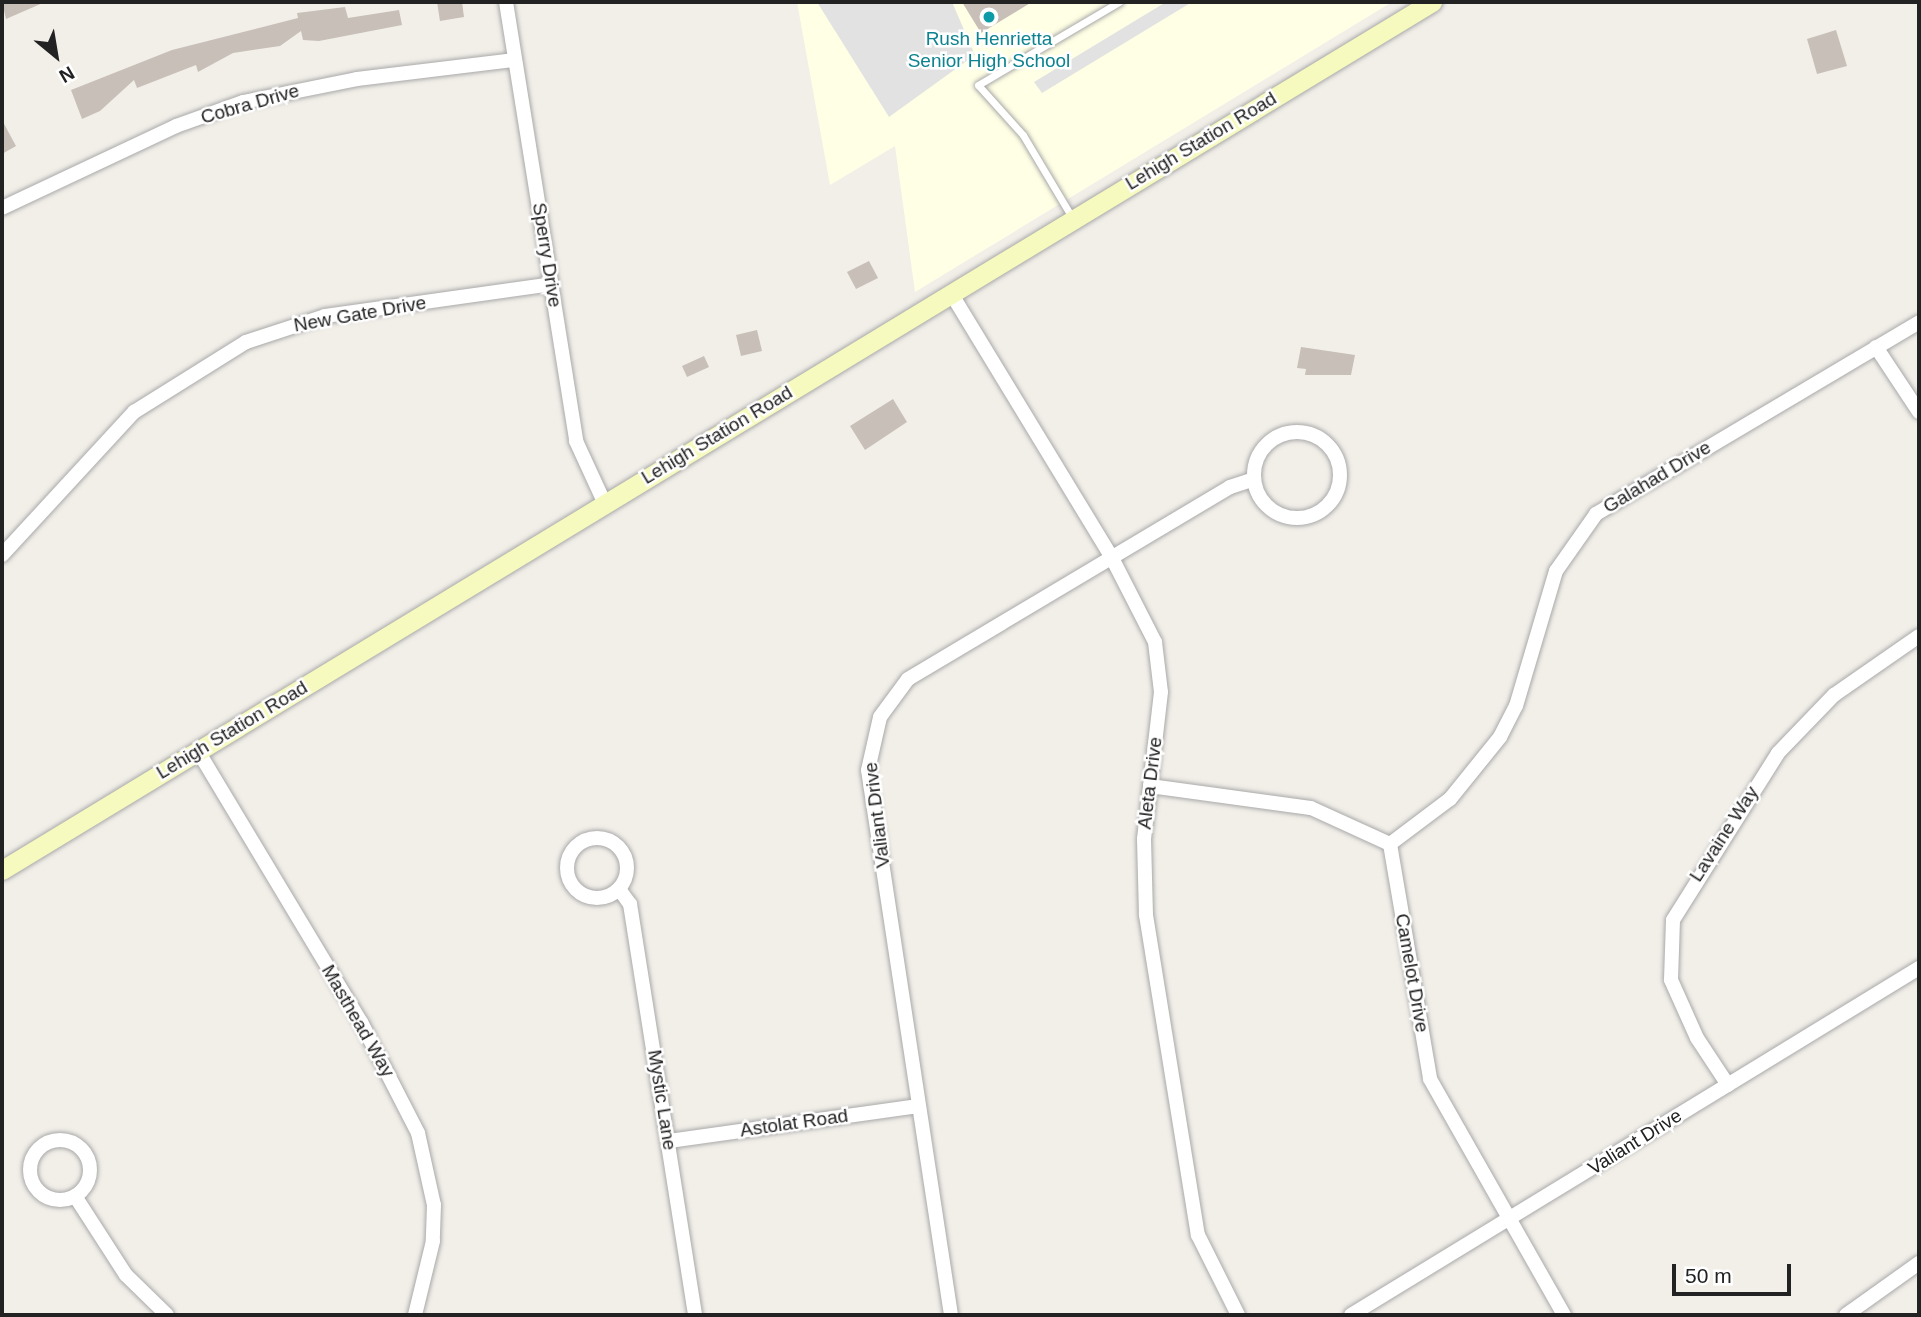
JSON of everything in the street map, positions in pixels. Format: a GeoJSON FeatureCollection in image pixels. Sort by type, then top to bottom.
{"type":"FeatureCollection","features":[{"type":"Feature","properties":{"kind":"main road","name":"Lehigh Station Road"},"geometry":{"type":"LineString","coordinates":[[4,864],[198,751],[1432,2]]}},
{"type":"Feature","properties":{"kind":"street","name":"Sperry Drive"},"geometry":{"type":"LineString","coordinates":[[506,2],[576,441],[605,504]]}},
{"type":"Feature","properties":{"kind":"street","name":"Cobra Drive"},"geometry":{"type":"LineString","coordinates":[[2,208],[176,126],[243,102],[357,79],[515,60]]}},
{"type":"Feature","properties":{"kind":"street","name":"New Gate Drive"},"geometry":{"type":"LineString","coordinates":[[2,555],[134,412],[246,341],[325,316],[552,284]]}},
{"type":"Feature","properties":{"kind":"street","name":"Aleta Drive"},"geometry":{"type":"LineString","coordinates":[[951,293],[1111,556],[1146,621],[1159,664],[1144,891],[1195,1221],[1203,1252],[1238,1315]]}},
{"type":"Feature","properties":{"kind":"street","name":"Galahad Drive"},"geometry":{"type":"LineString","coordinates":[[1390,845],[1450,799],[1500,737],[1516,706],[1556,571],[1596,514],[1919,321]]}},
{"type":"Feature","properties":{"kind":"street"},"geometry":{"type":"LineString","coordinates":[[1876,347],[1919,412]]}},
{"type":"Feature","properties":{"kind":"street"},"geometry":{"type":"LineString","coordinates":[[1298,432],[1325,441],[1340,465],[1337,493],[1304,518],[1266,505],[1254,480],[1270,441],[1298,432]]}},
{"type":"Feature","properties":{"kind":"street","name":"Valiant Drive"},"geometry":{"type":"LineString","coordinates":[[951,1315],[868,770],[880,717],[908,679],[1230,487],[1254,480]]}},
{"type":"Feature","properties":{"kind":"street","name":"Lavaine Way"},"geometry":{"type":"LineString","coordinates":[[1728,1085],[1697,1038],[1671,980],[1673,920],[1778,753],[1834,695],[1919,636]]}},
{"type":"Feature","properties":{"kind":"street","name":"Masthead Way"},"geometry":{"type":"LineString","coordinates":[[198,751],[361,1023],[418,1133],[434,1229],[415,1315]]}},
{"type":"Feature","properties":{"kind":"street"},"geometry":{"type":"LineString","coordinates":[[1150,786],[1311,808],[1390,845]]}},
{"type":"Feature","properties":{"kind":"street","name":"Mystic Lane"},"geometry":{"type":"LineString","coordinates":[[590,838],[617,845],[627,871],[619,889],[601,898],[580,894],[568,877],[574,848],[590,838]]}},
{"type":"Feature","properties":{"kind":"street","name":"Camelot Drive"},"geometry":{"type":"LineString","coordinates":[[1390,845],[1430,1079],[1564,1315]]}},
{"type":"Feature","properties":{"kind":"street","name":"Mystic Lane"},"geometry":{"type":"LineString","coordinates":[[619,889],[631,904],[695,1315]]}},
{"type":"Feature","properties":{"kind":"street","name":"Valiant Drive"},"geometry":{"type":"LineString","coordinates":[[1351,1315],[1919,968]]}},
{"type":"Feature","properties":{"kind":"street","name":"Astolat Road"},"geometry":{"type":"LineString","coordinates":[[669,1141],[919,1105]]}},
{"type":"Feature","properties":{"kind":"street"},"geometry":{"type":"LineString","coordinates":[[65,1140],[88,1160],[88,1180],[75,1196],[47,1198],[33,1186],[29,1167],[45,1144],[65,1140]]}},
{"type":"Feature","properties":{"kind":"street"},"geometry":{"type":"LineString","coordinates":[[75,1196],[126,1275],[167,1315]]}},
{"type":"Feature","properties":{"kind":"street"},"geometry":{"type":"LineString","coordinates":[[1846,1315],[1919,1263]]}},
{"type":"Feature","properties":{"kind":"lane"},"geometry":{"type":"LineString","coordinates":[[1073,219],[1023,135],[978,85],[1119,2]]}},
{"type":"Feature","properties":{"kind":"shaded area"},"geometry":{"type":"Polygon","coordinates":[[[797,2],[1392,2],[915,292],[895,146],[830,185],[797,2]]]}},
{"type":"Feature","properties":{"kind":"shaded area"},"geometry":{"type":"Polygon","coordinates":[[[817,2],[952,2],[975,55],[889,117],[817,2]]]}},
{"type":"Feature","properties":{"kind":"shaded area"},"geometry":{"type":"Polygon","coordinates":[[[1166,2],[1192,2],[1042,93],[1034,82],[1166,2]]]}},
{"type":"Feature","properties":{"kind":"building"},"geometry":{"type":"Polygon","coordinates":[[[2,2],[45,2],[6,19],[2,2]]]}},
{"type":"Feature","properties":{"kind":"building"},"geometry":{"type":"Polygon","coordinates":[[[437,2],[462,2],[464,17],[440,21],[437,2]]]}},
{"type":"Feature","properties":{"kind":"building","name":"Rush Henrietta Senior High School"},"geometry":{"type":"Polygon","coordinates":[[[962,2],[1032,2],[981,33],[962,2]]]}},
{"type":"Feature","properties":{"kind":"building"},"geometry":{"type":"Polygon","coordinates":[[[345,7],[348,18],[399,10],[402,25],[319,41],[303,40],[301,31],[280,46],[233,53],[198,72],[196,65],[137,88],[134,80],[100,111],[82,119],[71,90],[172,50],[298,18],[297,13],[345,7]]]}},
{"type":"Feature","properties":{"kind":"building"},"geometry":{"type":"Polygon","coordinates":[[[1836,30],[1847,66],[1817,74],[1807,39],[1836,30]]]}},
{"type":"Feature","properties":{"kind":"building"},"geometry":{"type":"Polygon","coordinates":[[[2,120],[16,146],[2,154],[2,120]]]}},
{"type":"Feature","properties":{"kind":"building"},"geometry":{"type":"Polygon","coordinates":[[[869,261],[878,278],[856,289],[847,272],[869,261]]]}},
{"type":"Feature","properties":{"kind":"building"},"geometry":{"type":"Polygon","coordinates":[[[757,330],[762,351],[741,356],[736,335],[757,330]]]}},
{"type":"Feature","properties":{"kind":"building"},"geometry":{"type":"Polygon","coordinates":[[[1301,347],[1355,355],[1351,375],[1305,375],[1306,369],[1297,368],[1301,347]]]}},
{"type":"Feature","properties":{"kind":"building"},"geometry":{"type":"Polygon","coordinates":[[[704,356],[709,367],[687,377],[682,366],[704,356]]]}},
{"type":"Feature","properties":{"kind":"building"},"geometry":{"type":"Polygon","coordinates":[[[893,399],[907,422],[865,450],[850,426],[893,399]]]}},
{"type":"Feature","properties":{"kind":"place","name":"Rush Henrietta Senior High School"},"geometry":{"type":"Point","coordinates":[989,17]}}]}
